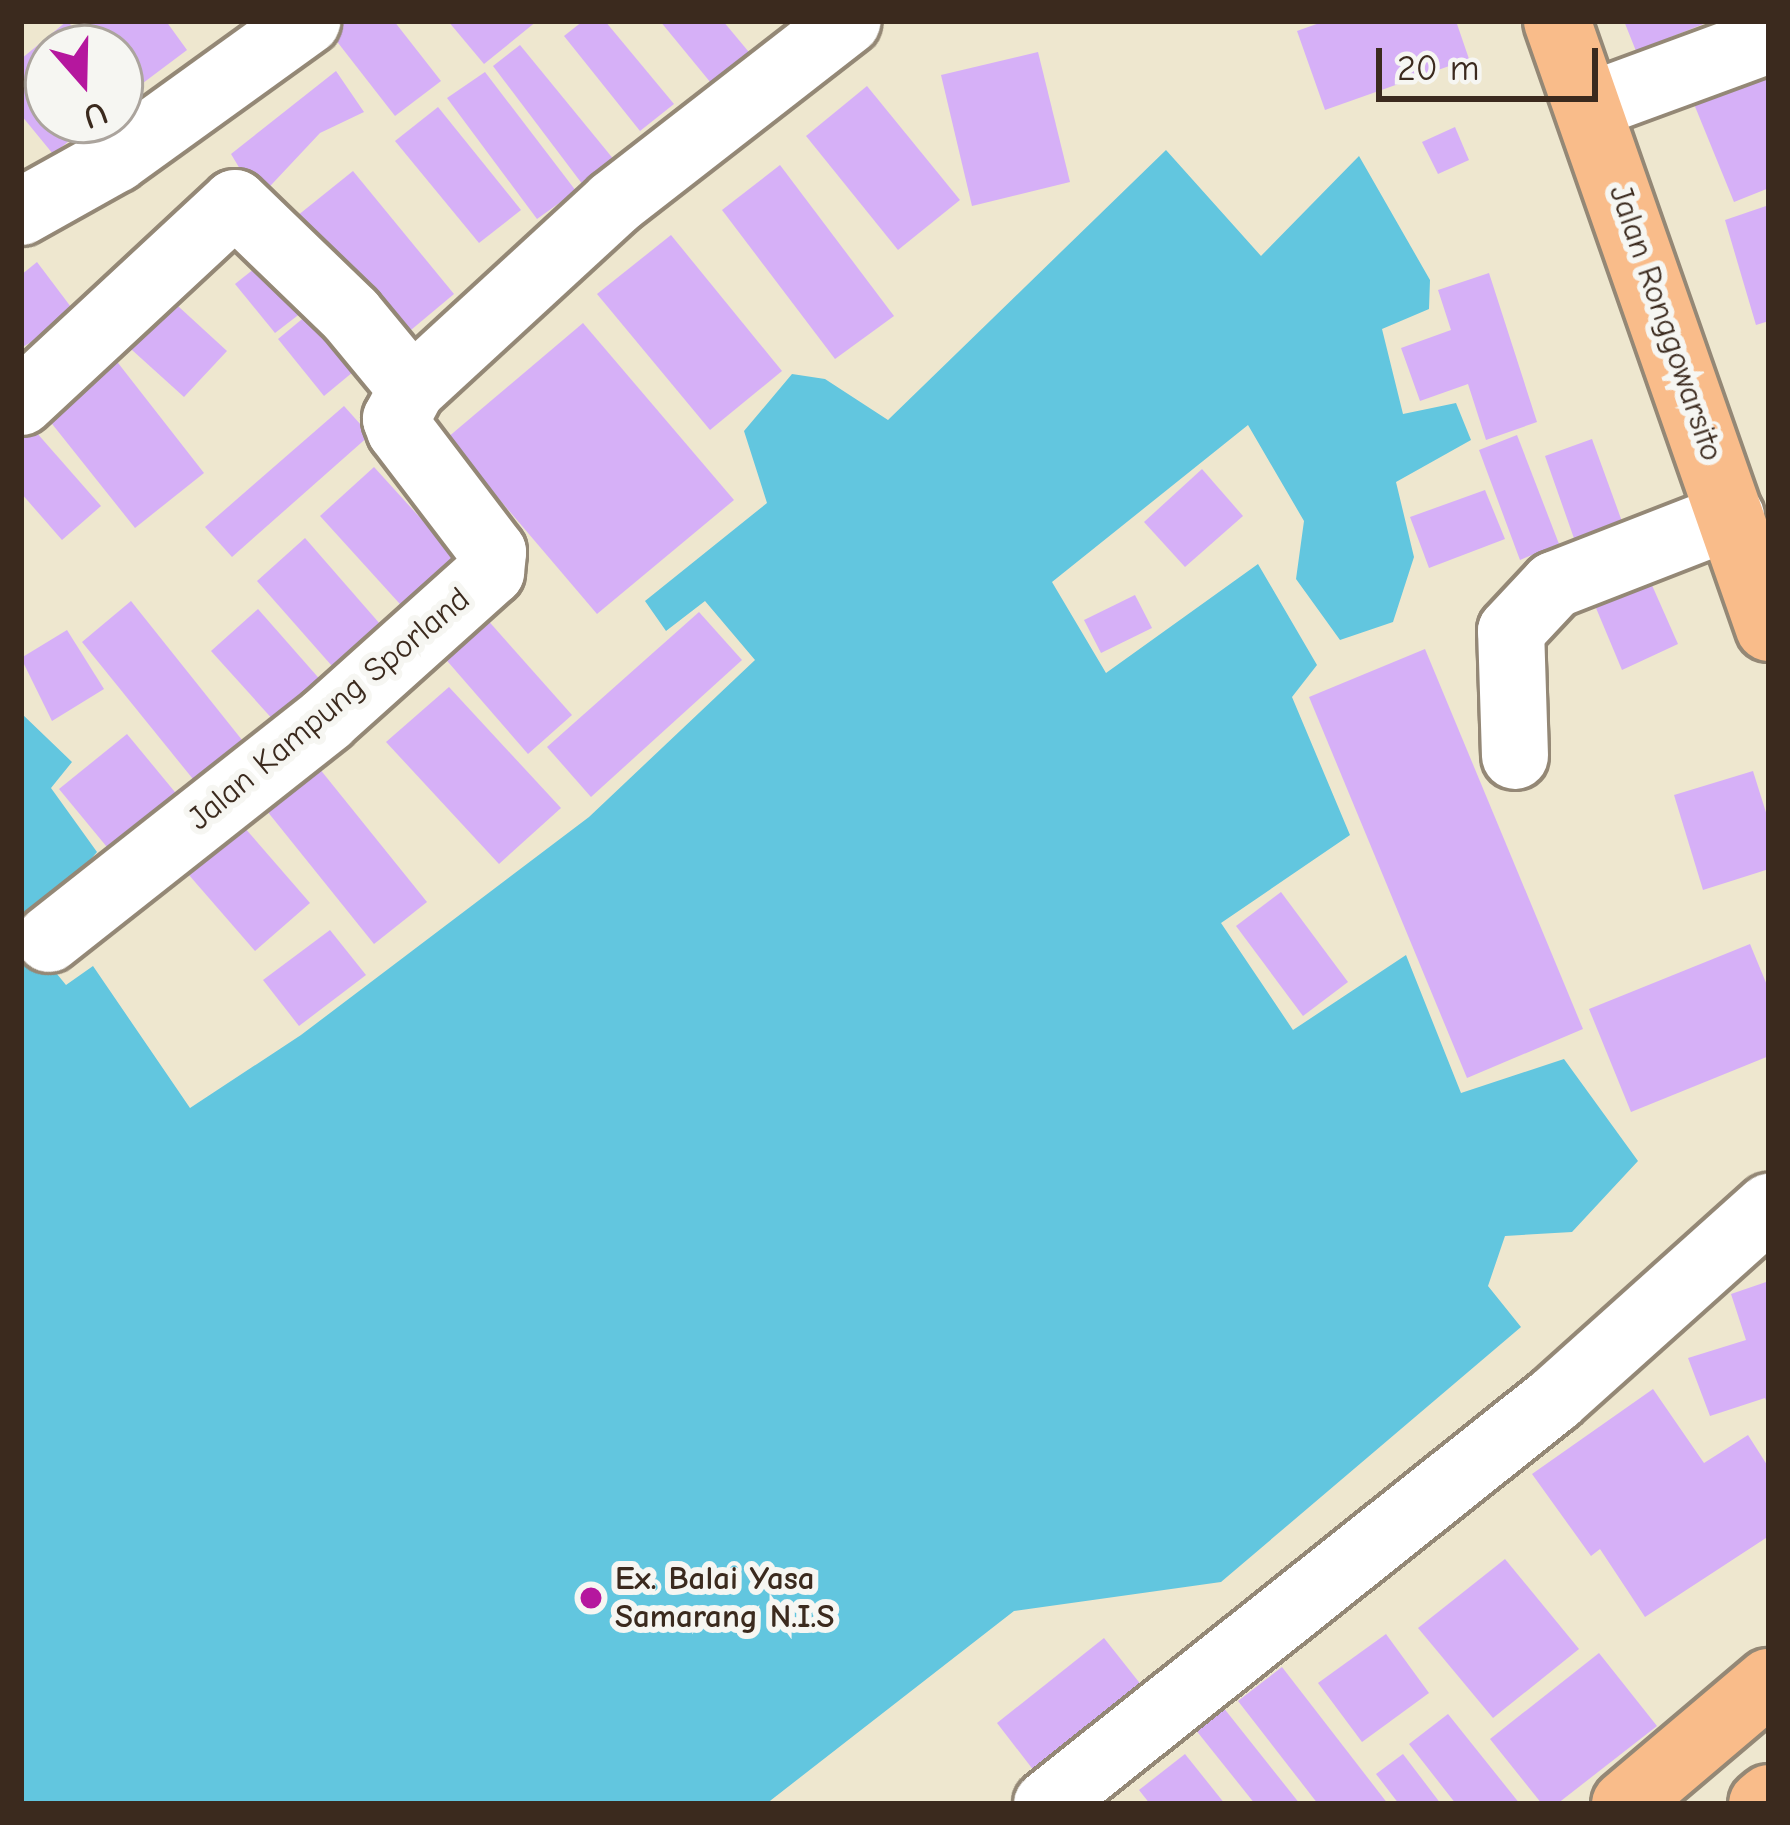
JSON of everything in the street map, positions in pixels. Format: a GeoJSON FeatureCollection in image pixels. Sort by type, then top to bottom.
{"type":"FeatureCollection","features":[{"type":"Feature","properties":{"kind":"main road","name":"Jalan Ronggowarsito"},"geometry":{"type":"LineString","coordinates":[[1557,21],[1592,105],[1769,628]]}},
{"type":"Feature","properties":{"kind":"main road"},"geometry":{"type":"LineString","coordinates":[[1625,1804],[1769,1682]]}},
{"type":"Feature","properties":{"kind":"main road"},"geometry":{"type":"LineString","coordinates":[[1762,1804],[1769,1798]]}},
{"type":"Feature","properties":{"kind":"street"},"geometry":{"type":"LineString","coordinates":[[21,212],[116,159],[307,21]]}},
{"type":"Feature","properties":{"kind":"street"},"geometry":{"type":"LineString","coordinates":[[21,402],[235,203],[352,315],[412,388],[614,203],[848,21]]}},
{"type":"Feature","properties":{"kind":"street"},"geometry":{"type":"LineString","coordinates":[[1592,105],[1769,40]]}},
{"type":"Feature","properties":{"kind":"street","name":"Jalan Kampung Sporland"},"geometry":{"type":"LineString","coordinates":[[49,939],[326,720],[491,572],[493,552],[400,430],[396,419],[412,388]]}},
{"type":"Feature","properties":{"kind":"street"},"geometry":{"type":"LineString","coordinates":[[1515,756],[1511,632],[1554,585],[1731,516]]}},
{"type":"Feature","properties":{"kind":"street"},"geometry":{"type":"LineString","coordinates":[[1047,1804],[1555,1399],[1769,1207]]}},
{"type":"Feature","properties":{"kind":"water"},"geometry":{"type":"Polygon","coordinates":[[[1166,150],[1261,256],[1359,156],[1430,280],[1429,309],[1382,329],[1403,414],[1456,403],[1471,440],[1396,482],[1414,557],[1393,622],[1340,640],[1296,579],[1304,521],[1248,425],[1052,582],[1106,673],[1258,564],[1317,665],[1292,697],[1350,835],[1221,923],[1293,1030],[1406,955],[1461,1093],[1564,1059],[1638,1161],[1572,1232],[1505,1236],[1488,1286],[1521,1327],[1221,1582],[1014,1611],[766,1804],[21,1804],[21,713],[72,762],[51,788],[97,852],[25,935],[66,985],[93,966],[190,1108],[301,1035],[589,817],[755,660],[705,601],[666,631],[645,601],[767,503],[744,431],[792,374],[825,379],[888,420],[1166,150]]]}},
{"type":"Feature","properties":{"kind":"building"},"geometry":{"type":"Polygon","coordinates":[[[85,21],[166,21],[187,50],[144,82],[144,24],[85,21]]]}},
{"type":"Feature","properties":{"kind":"building"},"geometry":{"type":"Polygon","coordinates":[[[321,21],[394,21],[441,81],[395,116],[321,21]]]}},
{"type":"Feature","properties":{"kind":"building"},"geometry":{"type":"Polygon","coordinates":[[[448,21],[537,21],[484,64],[448,21]]]}},
{"type":"Feature","properties":{"kind":"building"},"geometry":{"type":"Polygon","coordinates":[[[583,21],[605,21],[674,104],[640,131],[564,36],[583,21]]]}},
{"type":"Feature","properties":{"kind":"building"},"geometry":{"type":"Polygon","coordinates":[[[660,21],[723,21],[758,63],[720,94],[660,21]]]}},
{"type":"Feature","properties":{"kind":"building"},"geometry":{"type":"Polygon","coordinates":[[[1325,21],[1456,21],[1469,59],[1325,110],[1297,31],[1325,21]]]}},
{"type":"Feature","properties":{"kind":"building"},"geometry":{"type":"Polygon","coordinates":[[[1624,21],[1711,21],[1636,51],[1624,21]]]}},
{"type":"Feature","properties":{"kind":"building"},"geometry":{"type":"Polygon","coordinates":[[[520,45],[615,161],[583,185],[493,66],[520,45]]]}},
{"type":"Feature","properties":{"kind":"building"},"geometry":{"type":"Polygon","coordinates":[[[1769,48],[1769,188],[1734,202],[1685,82],[1769,48]]]}},
{"type":"Feature","properties":{"kind":"building"},"geometry":{"type":"Polygon","coordinates":[[[1038,52],[1070,182],[972,206],[941,75],[1038,52]]]}},
{"type":"Feature","properties":{"kind":"building"},"geometry":{"type":"Polygon","coordinates":[[[24,57],[24,119],[21,115],[24,57]]]}},
{"type":"Feature","properties":{"kind":"building"},"geometry":{"type":"Polygon","coordinates":[[[336,71],[364,112],[320,133],[258,199],[231,154],[336,71]]]}},
{"type":"Feature","properties":{"kind":"building"},"geometry":{"type":"Polygon","coordinates":[[[485,72],[576,191],[537,219],[447,98],[485,72]]]}},
{"type":"Feature","properties":{"kind":"building"},"geometry":{"type":"Polygon","coordinates":[[[867,86],[960,200],[898,250],[806,136],[867,86]]]}},
{"type":"Feature","properties":{"kind":"building"},"geometry":{"type":"Polygon","coordinates":[[[438,107],[521,210],[479,243],[395,141],[438,107]]]}},
{"type":"Feature","properties":{"kind":"building"},"geometry":{"type":"Polygon","coordinates":[[[1455,127],[1469,160],[1438,174],[1422,142],[1455,127]]]}},
{"type":"Feature","properties":{"kind":"building"},"geometry":{"type":"Polygon","coordinates":[[[45,144],[65,144],[53,154],[45,144]]]}},
{"type":"Feature","properties":{"kind":"building"},"geometry":{"type":"Polygon","coordinates":[[[780,165],[894,316],[835,359],[722,210],[780,165]]]}},
{"type":"Feature","properties":{"kind":"building"},"geometry":{"type":"Polygon","coordinates":[[[353,171],[454,294],[399,340],[297,216],[353,171]]]}},
{"type":"Feature","properties":{"kind":"building"},"geometry":{"type":"Polygon","coordinates":[[[1769,205],[1769,321],[1756,325],[1725,220],[1769,205]]]}},
{"type":"Feature","properties":{"kind":"building"},"geometry":{"type":"Polygon","coordinates":[[[671,235],[782,371],[710,430],[597,294],[671,235]]]}},
{"type":"Feature","properties":{"kind":"building"},"geometry":{"type":"Polygon","coordinates":[[[270,256],[310,306],[275,333],[235,284],[270,256]]]}},
{"type":"Feature","properties":{"kind":"building"},"geometry":{"type":"Polygon","coordinates":[[[37,262],[77,315],[21,348],[21,275],[37,262]]]}},
{"type":"Feature","properties":{"kind":"building"},"geometry":{"type":"Polygon","coordinates":[[[1489,273],[1537,422],[1486,440],[1468,384],[1420,401],[1401,348],[1451,330],[1438,290],[1489,273]]]}},
{"type":"Feature","properties":{"kind":"building"},"geometry":{"type":"Polygon","coordinates":[[[154,284],[227,351],[184,397],[111,331],[154,284]]]}},
{"type":"Feature","properties":{"kind":"building"},"geometry":{"type":"Polygon","coordinates":[[[307,315],[353,372],[324,396],[278,339],[307,315]]]}},
{"type":"Feature","properties":{"kind":"building"},"geometry":{"type":"Polygon","coordinates":[[[583,323],[734,500],[597,614],[447,438],[583,323]]]}},
{"type":"Feature","properties":{"kind":"building"},"geometry":{"type":"Polygon","coordinates":[[[104,345],[204,473],[135,528],[33,400],[104,345]]]}},
{"type":"Feature","properties":{"kind":"building"},"geometry":{"type":"Polygon","coordinates":[[[344,406],[370,435],[232,557],[205,527],[344,406]]]}},
{"type":"Feature","properties":{"kind":"building"},"geometry":{"type":"Polygon","coordinates":[[[29,424],[101,506],[62,540],[21,493],[21,431],[29,424]]]}},
{"type":"Feature","properties":{"kind":"building"},"geometry":{"type":"Polygon","coordinates":[[[1517,435],[1559,544],[1520,560],[1479,450],[1517,435]]]}},
{"type":"Feature","properties":{"kind":"building"},"geometry":{"type":"Polygon","coordinates":[[[1592,439],[1624,527],[1576,544],[1545,456],[1592,439]]]}},
{"type":"Feature","properties":{"kind":"building"},"geometry":{"type":"Polygon","coordinates":[[[374,467],[464,566],[409,614],[320,516],[374,467]]]}},
{"type":"Feature","properties":{"kind":"building"},"geometry":{"type":"Polygon","coordinates":[[[1202,469],[1243,516],[1185,567],[1144,522],[1202,469]]]}},
{"type":"Feature","properties":{"kind":"building"},"geometry":{"type":"Polygon","coordinates":[[[1485,490],[1505,539],[1429,568],[1410,517],[1485,490]]]}},
{"type":"Feature","properties":{"kind":"building"},"geometry":{"type":"Polygon","coordinates":[[[305,538],[387,632],[339,674],[257,581],[305,538]]]}},
{"type":"Feature","properties":{"kind":"building"},"geometry":{"type":"Polygon","coordinates":[[[1651,583],[1678,644],[1622,670],[1596,608],[1651,583]]]}},
{"type":"Feature","properties":{"kind":"building"},"geometry":{"type":"Polygon","coordinates":[[[1135,595],[1152,628],[1101,653],[1084,620],[1135,595]]]}},
{"type":"Feature","properties":{"kind":"building"},"geometry":{"type":"Polygon","coordinates":[[[131,601],[250,750],[201,789],[82,642],[131,601]]]}},
{"type":"Feature","properties":{"kind":"building"},"geometry":{"type":"Polygon","coordinates":[[[258,609],[331,692],[285,733],[211,651],[258,609]]]}},
{"type":"Feature","properties":{"kind":"building"},"geometry":{"type":"Polygon","coordinates":[[[699,612],[742,660],[591,797],[547,747],[699,612]]]}},
{"type":"Feature","properties":{"kind":"building"},"geometry":{"type":"Polygon","coordinates":[[[485,617],[572,715],[528,754],[442,655],[485,617]]]}},
{"type":"Feature","properties":{"kind":"building"},"geometry":{"type":"Polygon","coordinates":[[[67,630],[104,689],[52,721],[21,658],[67,630]]]}},
{"type":"Feature","properties":{"kind":"building"},"geometry":{"type":"Polygon","coordinates":[[[1425,649],[1583,1029],[1467,1078],[1309,697],[1425,649]]]}},
{"type":"Feature","properties":{"kind":"building"},"geometry":{"type":"Polygon","coordinates":[[[449,687],[561,808],[499,864],[386,742],[449,687]]]}},
{"type":"Feature","properties":{"kind":"building"},"geometry":{"type":"Polygon","coordinates":[[[127,734],[184,803],[116,858],[59,789],[127,734]]]}},
{"type":"Feature","properties":{"kind":"building"},"geometry":{"type":"Polygon","coordinates":[[[319,768],[427,902],[374,944],[267,811],[319,768]]]}},
{"type":"Feature","properties":{"kind":"building"},"geometry":{"type":"Polygon","coordinates":[[[1753,771],[1769,822],[1769,869],[1703,890],[1674,795],[1753,771]]]}},
{"type":"Feature","properties":{"kind":"building"},"geometry":{"type":"Polygon","coordinates":[[[237,819],[310,903],[255,951],[182,867],[237,819]]]}},
{"type":"Feature","properties":{"kind":"building"},"geometry":{"type":"Polygon","coordinates":[[[1281,892],[1348,982],[1303,1016],[1236,926],[1281,892]]]}},
{"type":"Feature","properties":{"kind":"building"},"geometry":{"type":"Polygon","coordinates":[[[330,930],[366,975],[299,1026],[263,980],[330,930]]]}},
{"type":"Feature","properties":{"kind":"building"},"geometry":{"type":"Polygon","coordinates":[[[1750,944],[1769,990],[1769,1056],[1631,1112],[1589,1009],[1750,944]]]}},
{"type":"Feature","properties":{"kind":"building"},"geometry":{"type":"Polygon","coordinates":[[[1769,1281],[1769,1408],[1765,1398],[1710,1416],[1688,1358],[1746,1340],[1731,1294],[1769,1281]]]}},
{"type":"Feature","properties":{"kind":"building"},"geometry":{"type":"Polygon","coordinates":[[[1653,1389],[1704,1463],[1748,1435],[1769,1468],[1769,1536],[1645,1617],[1600,1549],[1591,1556],[1532,1474],[1653,1389]]]}},
{"type":"Feature","properties":{"kind":"building"},"geometry":{"type":"Polygon","coordinates":[[[1505,1559],[1579,1649],[1493,1718],[1418,1628],[1505,1559]]]}},
{"type":"Feature","properties":{"kind":"building"},"geometry":{"type":"Polygon","coordinates":[[[1386,1634],[1429,1693],[1362,1742],[1318,1683],[1386,1634]]]}},
{"type":"Feature","properties":{"kind":"building"},"geometry":{"type":"Polygon","coordinates":[[[1104,1638],[1146,1691],[1038,1776],[997,1723],[1104,1638]]]}},
{"type":"Feature","properties":{"kind":"building"},"geometry":{"type":"Polygon","coordinates":[[[1599,1653],[1657,1726],[1557,1804],[1542,1804],[1490,1739],[1599,1653]]]}},
{"type":"Feature","properties":{"kind":"building"},"geometry":{"type":"Polygon","coordinates":[[[1282,1667],[1388,1804],[1318,1804],[1238,1701],[1282,1667]]]}},
{"type":"Feature","properties":{"kind":"building"},"geometry":{"type":"Polygon","coordinates":[[[1219,1702],[1300,1804],[1255,1804],[1191,1724],[1219,1702]]]}},
{"type":"Feature","properties":{"kind":"building"},"geometry":{"type":"Polygon","coordinates":[[[1448,1714],[1520,1804],[1456,1804],[1409,1744],[1448,1714]]]}},
{"type":"Feature","properties":{"kind":"building"},"geometry":{"type":"Polygon","coordinates":[[[1185,1754],[1225,1804],[1150,1804],[1139,1790],[1185,1754]]]}},
{"type":"Feature","properties":{"kind":"building"},"geometry":{"type":"Polygon","coordinates":[[[1403,1754],[1441,1804],[1399,1804],[1376,1774],[1403,1754]]]}},
{"type":"Feature","properties":{"kind":"place","name":"Ex. Balai Yasa Samarang N.I.S"},"geometry":{"type":"Point","coordinates":[591,1598]}}]}
